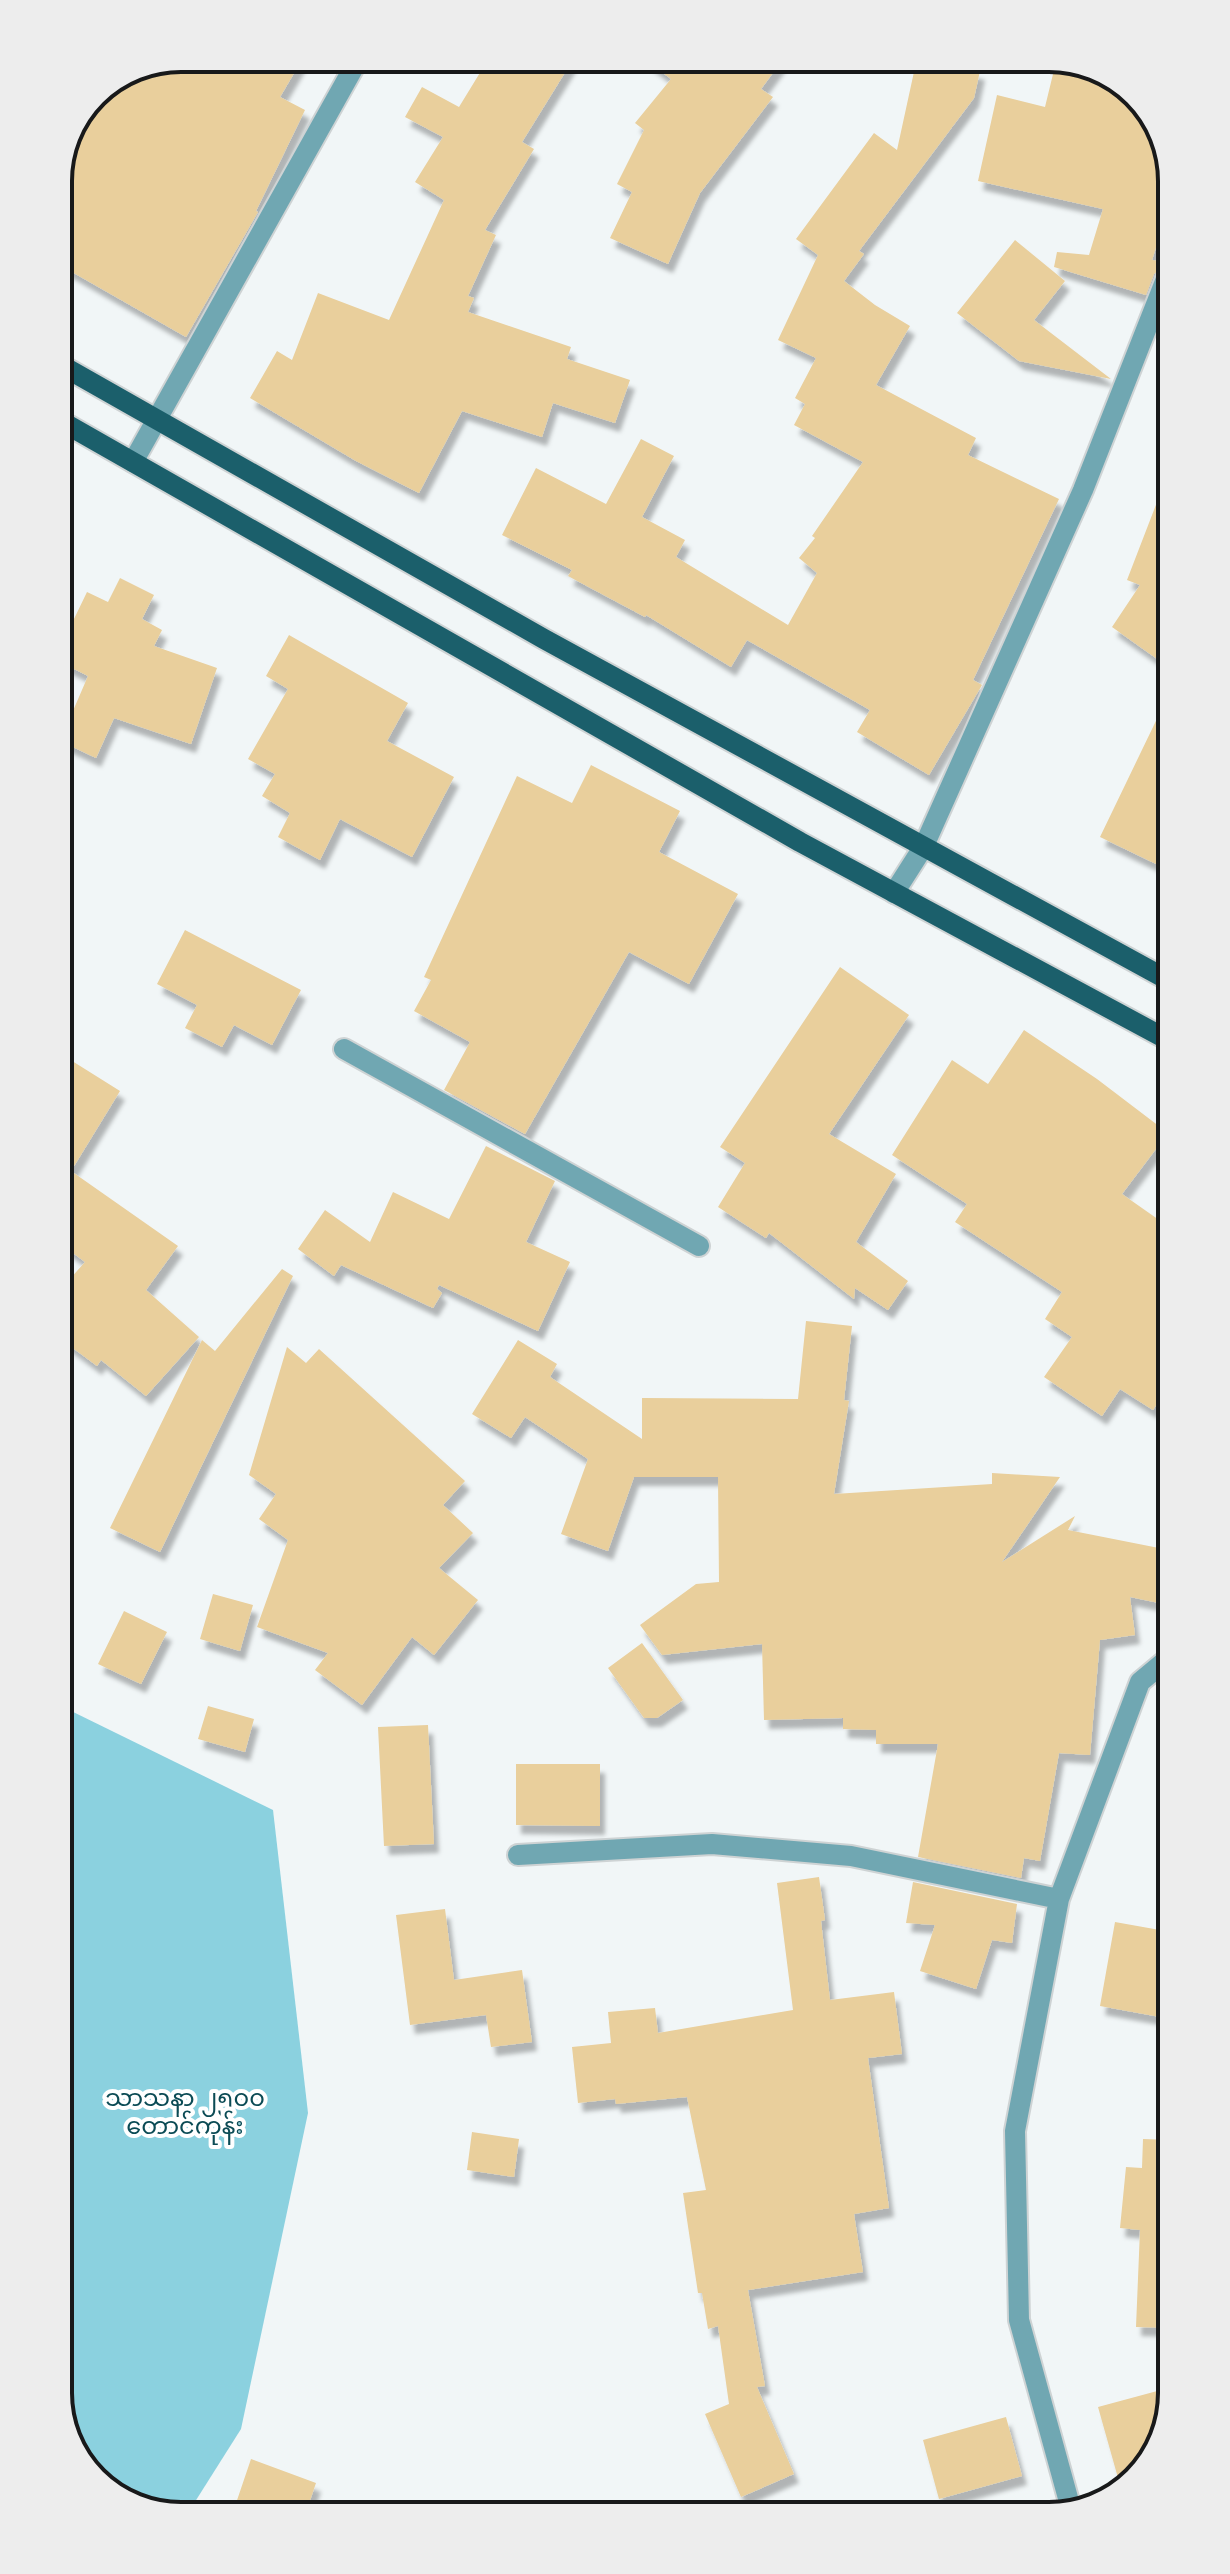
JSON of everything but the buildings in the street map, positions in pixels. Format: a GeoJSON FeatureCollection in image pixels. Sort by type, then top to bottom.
{"type":"FeatureCollection","features":[{"type":"Feature","properties":{"kind":"main road"},"geometry":{"type":"LineString","coordinates":[[72,371],[544,639],[1158,975]]}},
{"type":"Feature","properties":{"kind":"main road"},"geometry":{"type":"LineString","coordinates":[[72,427],[800,842],[1158,1035]]}},
{"type":"Feature","properties":{"kind":"street"},"geometry":{"type":"LineString","coordinates":[[133,462],[159,421],[351,72]]}},
{"type":"Feature","properties":{"kind":"street"},"geometry":{"type":"LineString","coordinates":[[894,893],[924,846],[1083,490],[1158,299]]}},
{"type":"Feature","properties":{"kind":"street"},"geometry":{"type":"LineString","coordinates":[[344,1049],[699,1246]]}},
{"type":"Feature","properties":{"kind":"street"},"geometry":{"type":"LineString","coordinates":[[1069,2500],[1019,2320],[1015,2131],[1059,1899],[1140,1682],[1158,1667]]}},
{"type":"Feature","properties":{"kind":"street"},"geometry":{"type":"LineString","coordinates":[[518,1855],[712,1844],[851,1856],[1059,1899]]}},
{"type":"Feature","properties":{"kind":"green space","name":"သာသနာ ၂၅၀၀ တောင်ကုန်း"},"geometry":{"type":"Polygon","coordinates":[[[72,1711],[273,1810],[308,2113],[241,2429],[195,2502],[173,2502],[146,2496],[114,2480],[90,2454],[74,2415],[72,1711]]]}}]}
